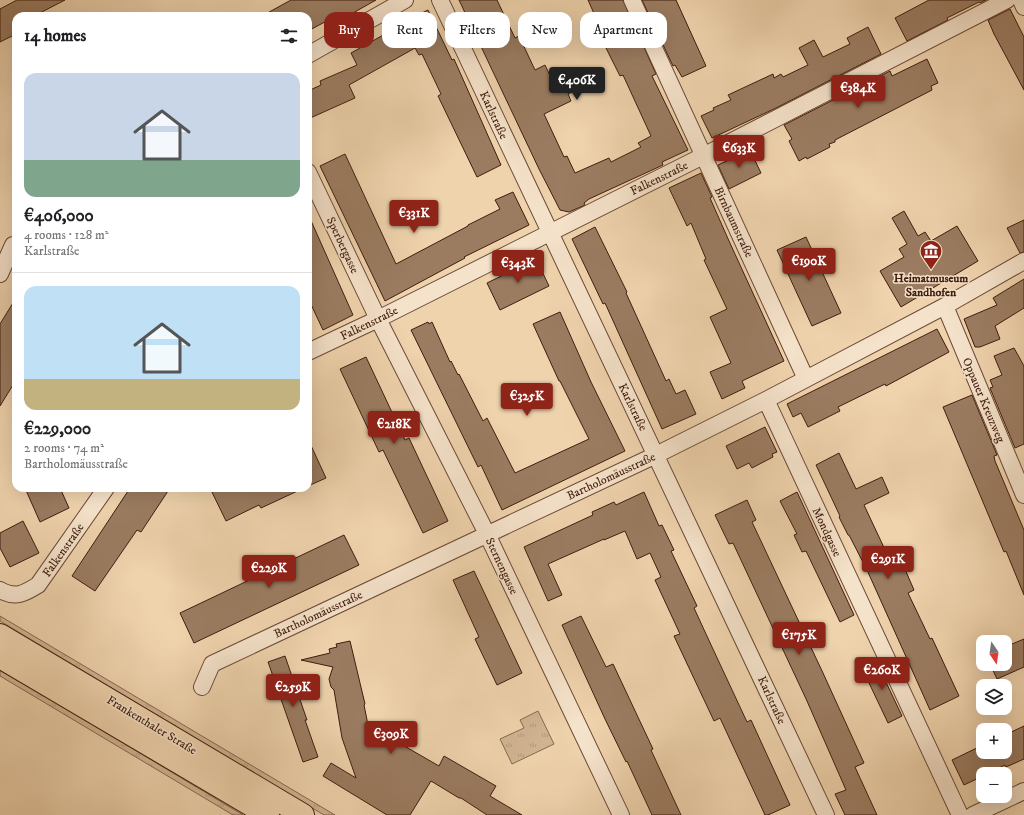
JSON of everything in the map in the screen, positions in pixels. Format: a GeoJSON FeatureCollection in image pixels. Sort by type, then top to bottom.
{"type":"FeatureCollection","features":[{"type":"Feature","properties":{"kind":"main road","name":"Frankenthaler Straße"},"geometry":{"type":"LineString","coordinates":[[0,635],[303,815]]}},
{"type":"Feature","properties":{"kind":"main road","name":"Frankenthaler Straße"},"geometry":{"type":"LineString","coordinates":[[0,657],[268,815]]}},
{"type":"Feature","properties":{"kind":"street"},"geometry":{"type":"LineString","coordinates":[[312,53],[405,0]]}},
{"type":"Feature","properties":{"kind":"street","name":"Karlstraße"},"geometry":{"type":"LineString","coordinates":[[440,0],[549,233],[656,455],[826,815]]}},
{"type":"Feature","properties":{"kind":"street","name":"Birnbaumstraße"},"geometry":{"type":"LineString","coordinates":[[632,0],[806,379]]}},
{"type":"Feature","properties":{"kind":"street","name":"Falkenstraße"},"geometry":{"type":"LineString","coordinates":[[312,350],[378,319],[704,156],[1007,0]]}},
{"type":"Feature","properties":{"kind":"street"},"geometry":{"type":"LineString","coordinates":[[1021,0],[1024,7]]}},
{"type":"Feature","properties":{"kind":"street","name":"Sperbergasse"},"geometry":{"type":"LineString","coordinates":[[312,180],[378,319]]}},
{"type":"Feature","properties":{"kind":"street"},"geometry":{"type":"LineString","coordinates":[[0,274],[10,240]]}},
{"type":"Feature","properties":{"kind":"street","name":"Bartholomäusstraße"},"geometry":{"type":"LineString","coordinates":[[202,687],[212,664],[656,455],[766,400],[945,306],[1024,261]]}},
{"type":"Feature","properties":{"kind":"street","name":"Oppauer Kreuzweg"},"geometry":{"type":"LineString","coordinates":[[945,306],[1024,494]]}},
{"type":"Feature","properties":{"kind":"street","name":"Sternengasse"},"geometry":{"type":"LineString","coordinates":[[378,319],[488,534],[621,815]]}},
{"type":"Feature","properties":{"kind":"street","name":"Mondgasse"},"geometry":{"type":"LineString","coordinates":[[766,400],[960,815]]}},
{"type":"Feature","properties":{"kind":"street","name":"Falkenstraße"},"geometry":{"type":"LineString","coordinates":[[4,593],[23,594],[38,585],[103,492]]}},
{"type":"Feature","properties":{"kind":"street"},"geometry":{"type":"LineString","coordinates":[[973,815],[1024,791]]}},
{"type":"Feature","properties":{"kind":"green space"},"geometry":{"type":"Polygon","coordinates":[[[0,616],[335,815],[324,815],[0,621],[0,616]]]}},
{"type":"Feature","properties":{"kind":"green space"},"geometry":{"type":"Polygon","coordinates":[[[0,669],[243,815],[233,815],[0,676],[0,669]]]}},
{"type":"Feature","properties":{"kind":"green space"},"geometry":{"type":"Polygon","coordinates":[[[538,711],[554,744],[512,764],[500,739],[524,728],[520,720],[538,711]]]}},
{"type":"Feature","properties":{"kind":"building"},"geometry":{"type":"Polygon","coordinates":[[[17,0],[65,0],[42,12],[12,12],[12,36],[0,42],[0,9],[17,0]]]}},
{"type":"Feature","properties":{"kind":"building"},"geometry":{"type":"Polygon","coordinates":[[[291,0],[376,0],[355,12],[324,12],[324,22],[312,29],[312,12],[269,12],[291,0]]]}},
{"type":"Feature","properties":{"kind":"building"},"geometry":{"type":"Polygon","coordinates":[[[459,0],[497,0],[503,12],[465,12],[459,0]]]}},
{"type":"Feature","properties":{"kind":"building"},"geometry":{"type":"Polygon","coordinates":[[[588,0],[623,0],[628,12],[593,12],[588,0]]]}},
{"type":"Feature","properties":{"kind":"building"},"geometry":{"type":"Polygon","coordinates":[[[642,0],[676,0],[706,66],[682,77],[675,65],[673,66],[665,48],[667,48],[667,12],[648,12],[642,0]]]}},
{"type":"Feature","properties":{"kind":"building"},"geometry":{"type":"Polygon","coordinates":[[[929,0],[986,0],[947,18],[948,20],[907,41],[895,18],[929,0]]]}},
{"type":"Feature","properties":{"kind":"building"},"geometry":{"type":"Polygon","coordinates":[[[1010,9],[1024,37],[1024,90],[988,20],[1010,9]]]}},
{"type":"Feature","properties":{"kind":"building"},"geometry":{"type":"Polygon","coordinates":[[[510,27],[515,38],[518,36],[518,48],[525,48],[535,70],[545,65],[554,84],[570,77],[576,90],[568,94],[571,101],[544,114],[564,157],[567,156],[575,173],[609,158],[611,162],[641,147],[638,143],[651,136],[623,75],[620,76],[606,48],[644,48],[656,74],[652,76],[688,150],[662,162],[663,165],[589,199],[584,203],[585,205],[569,212],[560,210],[482,48],[510,48],[510,27]]]}},
{"type":"Feature","properties":{"kind":"building"},"geometry":{"type":"Polygon","coordinates":[[[868,27],[881,54],[776,108],[712,138],[701,116],[714,110],[713,108],[731,100],[728,95],[773,74],[774,78],[781,74],[783,77],[808,65],[799,48],[814,40],[823,57],[850,44],[847,38],[868,27]]]}},
{"type":"Feature","properties":{"kind":"building"},"geometry":{"type":"Polygon","coordinates":[[[437,29],[445,48],[452,60],[454,59],[501,165],[477,177],[438,96],[441,94],[422,54],[419,55],[415,48],[437,48],[437,29]]]}},
{"type":"Feature","properties":{"kind":"building"},"geometry":{"type":"Polygon","coordinates":[[[382,36],[382,48],[415,48],[349,85],[355,98],[312,117],[312,89],[321,85],[320,81],[357,65],[351,53],[360,48],[374,48],[374,40],[382,36]]]}},
{"type":"Feature","properties":{"kind":"building"},"geometry":{"type":"Polygon","coordinates":[[[927,59],[938,83],[931,86],[932,90],[835,140],[835,142],[829,144],[830,147],[807,159],[806,157],[799,161],[789,141],[792,139],[784,125],[890,71],[892,76],[927,59]]]}},
{"type":"Feature","properties":{"kind":"building"},"geometry":{"type":"Polygon","coordinates":[[[750,150],[761,173],[729,189],[718,165],[750,150]]]}},
{"type":"Feature","properties":{"kind":"building"},"geometry":{"type":"Polygon","coordinates":[[[345,154],[396,264],[500,209],[495,200],[513,192],[529,225],[464,257],[465,258],[385,301],[320,166],[345,154]]]}},
{"type":"Feature","properties":{"kind":"building"},"geometry":{"type":"Polygon","coordinates":[[[701,173],[712,197],[710,198],[784,361],[742,381],[745,388],[722,399],[710,372],[731,363],[710,317],[727,309],[704,260],[706,259],[691,223],[687,226],[669,188],[701,173]]]}},
{"type":"Feature","properties":{"kind":"building"},"geometry":{"type":"Polygon","coordinates":[[[904,211],[918,236],[925,232],[931,241],[957,226],[978,261],[901,307],[880,271],[904,257],[899,249],[907,244],[892,218],[904,211]]]}},
{"type":"Feature","properties":{"kind":"building"},"geometry":{"type":"Polygon","coordinates":[[[1024,220],[1024,252],[1020,253],[1007,228],[1024,220]]]}},
{"type":"Feature","properties":{"kind":"building"},"geometry":{"type":"Polygon","coordinates":[[[312,223],[353,315],[323,330],[312,307],[312,223]]]}},
{"type":"Feature","properties":{"kind":"building"},"geometry":{"type":"Polygon","coordinates":[[[595,227],[627,292],[626,293],[666,381],[669,379],[676,394],[685,390],[696,414],[662,429],[605,303],[603,304],[572,239],[595,227]]]}},
{"type":"Feature","properties":{"kind":"building"},"geometry":{"type":"Polygon","coordinates":[[[806,237],[841,313],[812,326],[777,250],[806,237]]]}},
{"type":"Feature","properties":{"kind":"building"},"geometry":{"type":"Polygon","coordinates":[[[536,259],[549,286],[500,310],[487,283],[536,259]]]}},
{"type":"Feature","properties":{"kind":"building"},"geometry":{"type":"Polygon","coordinates":[[[1024,279],[1024,308],[995,326],[1000,339],[980,347],[975,347],[964,319],[997,305],[993,298],[1024,279]]]}},
{"type":"Feature","properties":{"kind":"building"},"geometry":{"type":"Polygon","coordinates":[[[12,304],[12,386],[0,406],[0,324],[12,304]]]}},
{"type":"Feature","properties":{"kind":"building"},"geometry":{"type":"Polygon","coordinates":[[[560,312],[591,382],[625,451],[502,510],[481,465],[478,467],[411,330],[428,322],[429,324],[432,322],[450,362],[451,361],[458,375],[459,374],[483,421],[487,418],[515,473],[589,439],[559,381],[533,324],[560,312]]]}},
{"type":"Feature","properties":{"kind":"building"},"geometry":{"type":"Polygon","coordinates":[[[937,329],[949,352],[886,386],[885,384],[838,407],[840,411],[808,427],[801,413],[793,417],[787,404],[937,329]]]}},
{"type":"Feature","properties":{"kind":"building"},"geometry":{"type":"Polygon","coordinates":[[[1014,348],[1024,366],[1024,444],[1015,448],[990,388],[993,387],[990,380],[1002,375],[994,356],[1014,348]]]}},
{"type":"Feature","properties":{"kind":"building"},"geometry":{"type":"Polygon","coordinates":[[[366,357],[405,440],[409,438],[448,521],[423,533],[383,450],[379,452],[340,369],[366,357]]]}},
{"type":"Feature","properties":{"kind":"building"},"geometry":{"type":"Polygon","coordinates":[[[972,395],[997,455],[994,456],[995,461],[1024,530],[1024,595],[1006,551],[1004,552],[943,407],[972,395]]]}},
{"type":"Feature","properties":{"kind":"building"},"geometry":{"type":"Polygon","coordinates":[[[765,427],[777,452],[772,454],[773,457],[752,468],[749,463],[737,469],[726,446],[765,427]]]}},
{"type":"Feature","properties":{"kind":"building"},"geometry":{"type":"Polygon","coordinates":[[[312,448],[326,478],[312,484],[312,448]]]}},
{"type":"Feature","properties":{"kind":"building"},"geometry":{"type":"Polygon","coordinates":[[[839,453],[856,489],[882,477],[889,493],[864,505],[895,571],[904,567],[914,590],[908,593],[930,639],[932,638],[959,696],[930,710],[867,570],[839,517],[840,516],[816,465],[839,453]]]}},
{"type":"Feature","properties":{"kind":"building"},"geometry":{"type":"Polygon","coordinates":[[[27,492],[62,492],[69,508],[40,522],[27,492]]]}},
{"type":"Feature","properties":{"kind":"building"},"geometry":{"type":"Polygon","coordinates":[[[127,492],[167,492],[141,532],[137,530],[95,591],[72,576],[127,492]]]}},
{"type":"Feature","properties":{"kind":"building"},"geometry":{"type":"Polygon","coordinates":[[[212,492],[295,492],[261,508],[259,505],[226,521],[212,492]]]}},
{"type":"Feature","properties":{"kind":"building"},"geometry":{"type":"Polygon","coordinates":[[[644,492],[659,526],[662,525],[674,550],[671,551],[697,606],[694,608],[712,647],[747,722],[751,720],[790,805],[768,815],[765,815],[720,718],[714,721],[674,636],[680,634],[655,580],[661,577],[650,553],[637,559],[625,531],[548,564],[562,595],[548,601],[524,547],[593,515],[592,512],[614,502],[616,505],[644,492]]]}},
{"type":"Feature","properties":{"kind":"building"},"geometry":{"type":"Polygon","coordinates":[[[797,492],[854,615],[840,622],[806,551],[802,552],[794,535],[797,534],[780,501],[797,492]]]}},
{"type":"Feature","properties":{"kind":"building"},"geometry":{"type":"Polygon","coordinates":[[[747,500],[756,520],[752,522],[864,763],[855,767],[877,815],[845,815],[835,794],[846,790],[807,701],[733,543],[729,544],[715,515],[747,500]]]}},
{"type":"Feature","properties":{"kind":"building"},"geometry":{"type":"Polygon","coordinates":[[[23,521],[39,553],[10,567],[0,548],[0,533],[23,521]]]}},
{"type":"Feature","properties":{"kind":"building"},"geometry":{"type":"Polygon","coordinates":[[[344,535],[359,565],[194,643],[180,613],[344,535]]]}},
{"type":"Feature","properties":{"kind":"building"},"geometry":{"type":"Polygon","coordinates":[[[474,571],[522,673],[497,685],[475,639],[479,637],[453,580],[474,571]]]}},
{"type":"Feature","properties":{"kind":"building"},"geometry":{"type":"Polygon","coordinates":[[[581,616],[606,667],[613,664],[653,749],[651,750],[681,815],[652,815],[627,761],[626,762],[605,719],[562,625],[581,616]]]}},
{"type":"Feature","properties":{"kind":"building"},"geometry":{"type":"Polygon","coordinates":[[[1024,639],[1024,667],[997,679],[993,671],[1012,671],[1012,644],[1024,639]]]}},
{"type":"Feature","properties":{"kind":"building"},"geometry":{"type":"Polygon","coordinates":[[[350,641],[365,704],[368,725],[439,766],[444,756],[496,786],[490,796],[522,815],[487,815],[431,781],[410,815],[387,815],[323,776],[331,763],[356,778],[342,738],[334,690],[331,687],[329,679],[333,667],[301,660],[330,653],[329,649],[337,647],[336,644],[350,641]]]}},
{"type":"Feature","properties":{"kind":"building"},"geometry":{"type":"Polygon","coordinates":[[[285,656],[318,757],[303,762],[268,662],[285,656]]]}},
{"type":"Feature","properties":{"kind":"building"},"geometry":{"type":"Polygon","coordinates":[[[875,659],[902,716],[888,723],[861,666],[875,659]]]}},
{"type":"Feature","properties":{"kind":"building"},"geometry":{"type":"Polygon","coordinates":[[[1024,726],[1024,759],[1006,767],[1005,765],[1001,767],[976,767],[976,779],[964,785],[952,760],[976,748],[976,759],[1012,759],[1012,732],[1024,726]]]}},
{"type":"Feature","properties":{"kind":"place","name":"Heimatmuseum Sandhofen"},"geometry":{"type":"Point","coordinates":[931,270]}}]}
